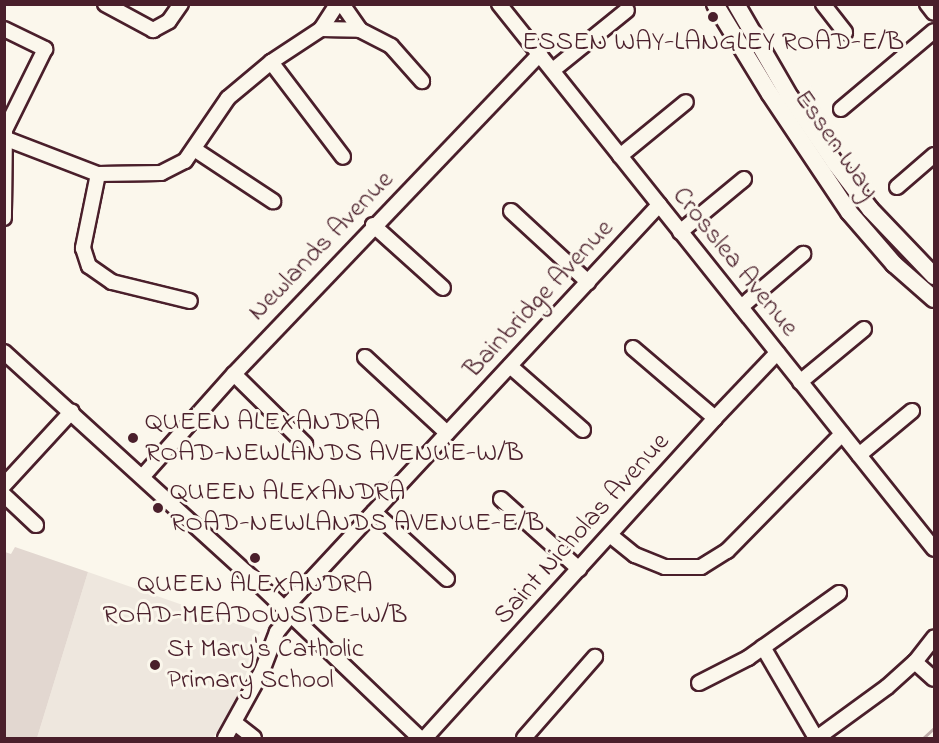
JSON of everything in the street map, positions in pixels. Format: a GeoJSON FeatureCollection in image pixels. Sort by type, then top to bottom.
{"type":"FeatureCollection","features":[{"type":"Feature","properties":{"kind":"main road","name":"Essen Way"},"geometry":{"type":"LineString","coordinates":[[715,4],[770,94],[849,212],[894,264],[934,299]]}},
{"type":"Feature","properties":{"kind":"main road","name":"Essen Way"},"geometry":{"type":"LineString","coordinates":[[736,4],[790,96],[835,164],[877,217],[934,276]]}},
{"type":"Feature","properties":{"kind":"street"},"geometry":{"type":"LineString","coordinates":[[105,4],[153,30],[169,21],[181,4]]}},
{"type":"Feature","properties":{"kind":"street"},"geometry":{"type":"LineString","coordinates":[[5,138],[98,174],[161,173],[185,161],[228,98],[271,62],[321,29],[337,4]]}},
{"type":"Feature","properties":{"kind":"street"},"geometry":{"type":"LineString","coordinates":[[342,4],[360,30]]}},
{"type":"Feature","properties":{"kind":"street","name":"Crosslea Avenue"},"geometry":{"type":"LineString","coordinates":[[499,4],[934,549]]}},
{"type":"Feature","properties":{"kind":"street"},"geometry":{"type":"LineString","coordinates":[[927,4],[934,13]]}},
{"type":"Feature","properties":{"kind":"street"},"geometry":{"type":"LineString","coordinates":[[824,5],[845,32]]}},
{"type":"Feature","properties":{"kind":"street"},"geometry":{"type":"LineString","coordinates":[[552,70],[627,10]]}},
{"type":"Feature","properties":{"kind":"street"},"geometry":{"type":"LineString","coordinates":[[4,29],[45,49],[5,130],[4,218]]}},
{"type":"Feature","properties":{"kind":"street"},"geometry":{"type":"LineString","coordinates":[[321,29],[360,30],[391,46],[422,81]]}},
{"type":"Feature","properties":{"kind":"street"},"geometry":{"type":"LineString","coordinates":[[841,109],[934,31]]}},
{"type":"Feature","properties":{"kind":"street","name":"Newlands Avenue"},"geometry":{"type":"LineString","coordinates":[[143,476],[234,374],[373,225],[540,54]]}},
{"type":"Feature","properties":{"kind":"street"},"geometry":{"type":"LineString","coordinates":[[271,62],[343,157]]}},
{"type":"Feature","properties":{"kind":"street"},"geometry":{"type":"LineString","coordinates":[[620,156],[686,102]]}},
{"type":"Feature","properties":{"kind":"street"},"geometry":{"type":"LineString","coordinates":[[194,149],[273,201]]}},
{"type":"Feature","properties":{"kind":"street"},"geometry":{"type":"LineString","coordinates":[[897,187],[934,155]]}},
{"type":"Feature","properties":{"kind":"street"},"geometry":{"type":"LineString","coordinates":[[98,174],[83,248],[89,266],[112,282],[190,301]]}},
{"type":"Feature","properties":{"kind":"street"},"geometry":{"type":"LineString","coordinates":[[680,232],[744,179]]}},
{"type":"Feature","properties":{"kind":"street","name":"Bainbridge Avenue"},"geometry":{"type":"LineString","coordinates":[[225,738],[262,671],[287,613],[374,512],[659,205]]}},
{"type":"Feature","properties":{"kind":"street"},"geometry":{"type":"LineString","coordinates":[[511,211],[588,282]]}},
{"type":"Feature","properties":{"kind":"street"},"geometry":{"type":"LineString","coordinates":[[373,225],[443,288]]}},
{"type":"Feature","properties":{"kind":"street"},"geometry":{"type":"LineString","coordinates":[[741,307],[803,254]]}},
{"type":"Feature","properties":{"kind":"street"},"geometry":{"type":"LineString","coordinates":[[800,382],[864,329]]}},
{"type":"Feature","properties":{"kind":"street"},"geometry":{"type":"LineString","coordinates":[[633,348],[715,417]]}},
{"type":"Feature","properties":{"kind":"street"},"geometry":{"type":"LineString","coordinates":[[4,352],[143,476],[420,738]]}},
{"type":"Feature","properties":{"kind":"street","name":"Saint Nicholas Avenue"},"geometry":{"type":"LineString","coordinates":[[425,738],[715,417],[777,353]]}},
{"type":"Feature","properties":{"kind":"street"},"geometry":{"type":"LineString","coordinates":[[365,357],[447,433]]}},
{"type":"Feature","properties":{"kind":"street"},"geometry":{"type":"LineString","coordinates":[[510,366],[582,430]]}},
{"type":"Feature","properties":{"kind":"street"},"geometry":{"type":"LineString","coordinates":[[234,374],[305,444]]}},
{"type":"Feature","properties":{"kind":"street"},"geometry":{"type":"LineString","coordinates":[[4,485],[72,411]]}},
{"type":"Feature","properties":{"kind":"street"},"geometry":{"type":"LineString","coordinates":[[859,455],[912,411]]}},
{"type":"Feature","properties":{"kind":"street"},"geometry":{"type":"LineString","coordinates":[[610,535],[635,555],[665,567],[701,567],[727,551],[842,434]]}},
{"type":"Feature","properties":{"kind":"street"},"geometry":{"type":"LineString","coordinates":[[4,495],[36,525]]}},
{"type":"Feature","properties":{"kind":"street"},"geometry":{"type":"LineString","coordinates":[[501,499],[579,569]]}},
{"type":"Feature","properties":{"kind":"street"},"geometry":{"type":"LineString","coordinates":[[374,512],[447,579]]}},
{"type":"Feature","properties":{"kind":"street"},"geometry":{"type":"LineString","coordinates":[[699,683],[763,647],[839,593]]}},
{"type":"Feature","properties":{"kind":"street"},"geometry":{"type":"LineString","coordinates":[[763,647],[816,738],[887,687],[915,662],[934,638]]}},
{"type":"Feature","properties":{"kind":"street"},"geometry":{"type":"LineString","coordinates":[[524,738],[595,657]]}},
{"type":"Feature","properties":{"kind":"street"},"geometry":{"type":"LineString","coordinates":[[915,662],[934,679]]}},
{"type":"Feature","properties":{"kind":"street"},"geometry":{"type":"LineString","coordinates":[[235,723],[254,738]]}},
{"type":"Feature","properties":{"kind":"shaded area"},"geometry":{"type":"Polygon","coordinates":[[[15,547],[88,572],[37,738],[5,738],[5,552],[11,554],[15,547]]]}},
{"type":"Feature","properties":{"kind":"shaded area","name":"St Mary's Catholic Primary School"},"geometry":{"type":"Polygon","coordinates":[[[88,572],[260,632],[237,701],[213,738],[37,738],[88,572]]]}},
{"type":"Feature","properties":{"kind":"waterway"},"geometry":{"type":"LineString","coordinates":[[923,738],[934,728]]}},
{"type":"Feature","properties":{"kind":"place","name":"ESSEN WAY-LANGLEY ROAD-E/B"},"geometry":{"type":"Point","coordinates":[713,17]}},
{"type":"Feature","properties":{"kind":"place","name":"QUEEN ALEXANDRA ROAD-NEWLANDS AVENUE-W/B"},"geometry":{"type":"Point","coordinates":[133,438]}},
{"type":"Feature","properties":{"kind":"place","name":"QUEEN ALEXANDRA ROAD-NEWLANDS AVENUE-E/B"},"geometry":{"type":"Point","coordinates":[158,508]}},
{"type":"Feature","properties":{"kind":"place","name":"QUEEN ALEXANDRA ROAD-MEADOWSIDE-W/B"},"geometry":{"type":"Point","coordinates":[255,558]}},
{"type":"Feature","properties":{"kind":"place","name":"St Mary's Catholic Primary School"},"geometry":{"type":"Point","coordinates":[155,665]}}]}
